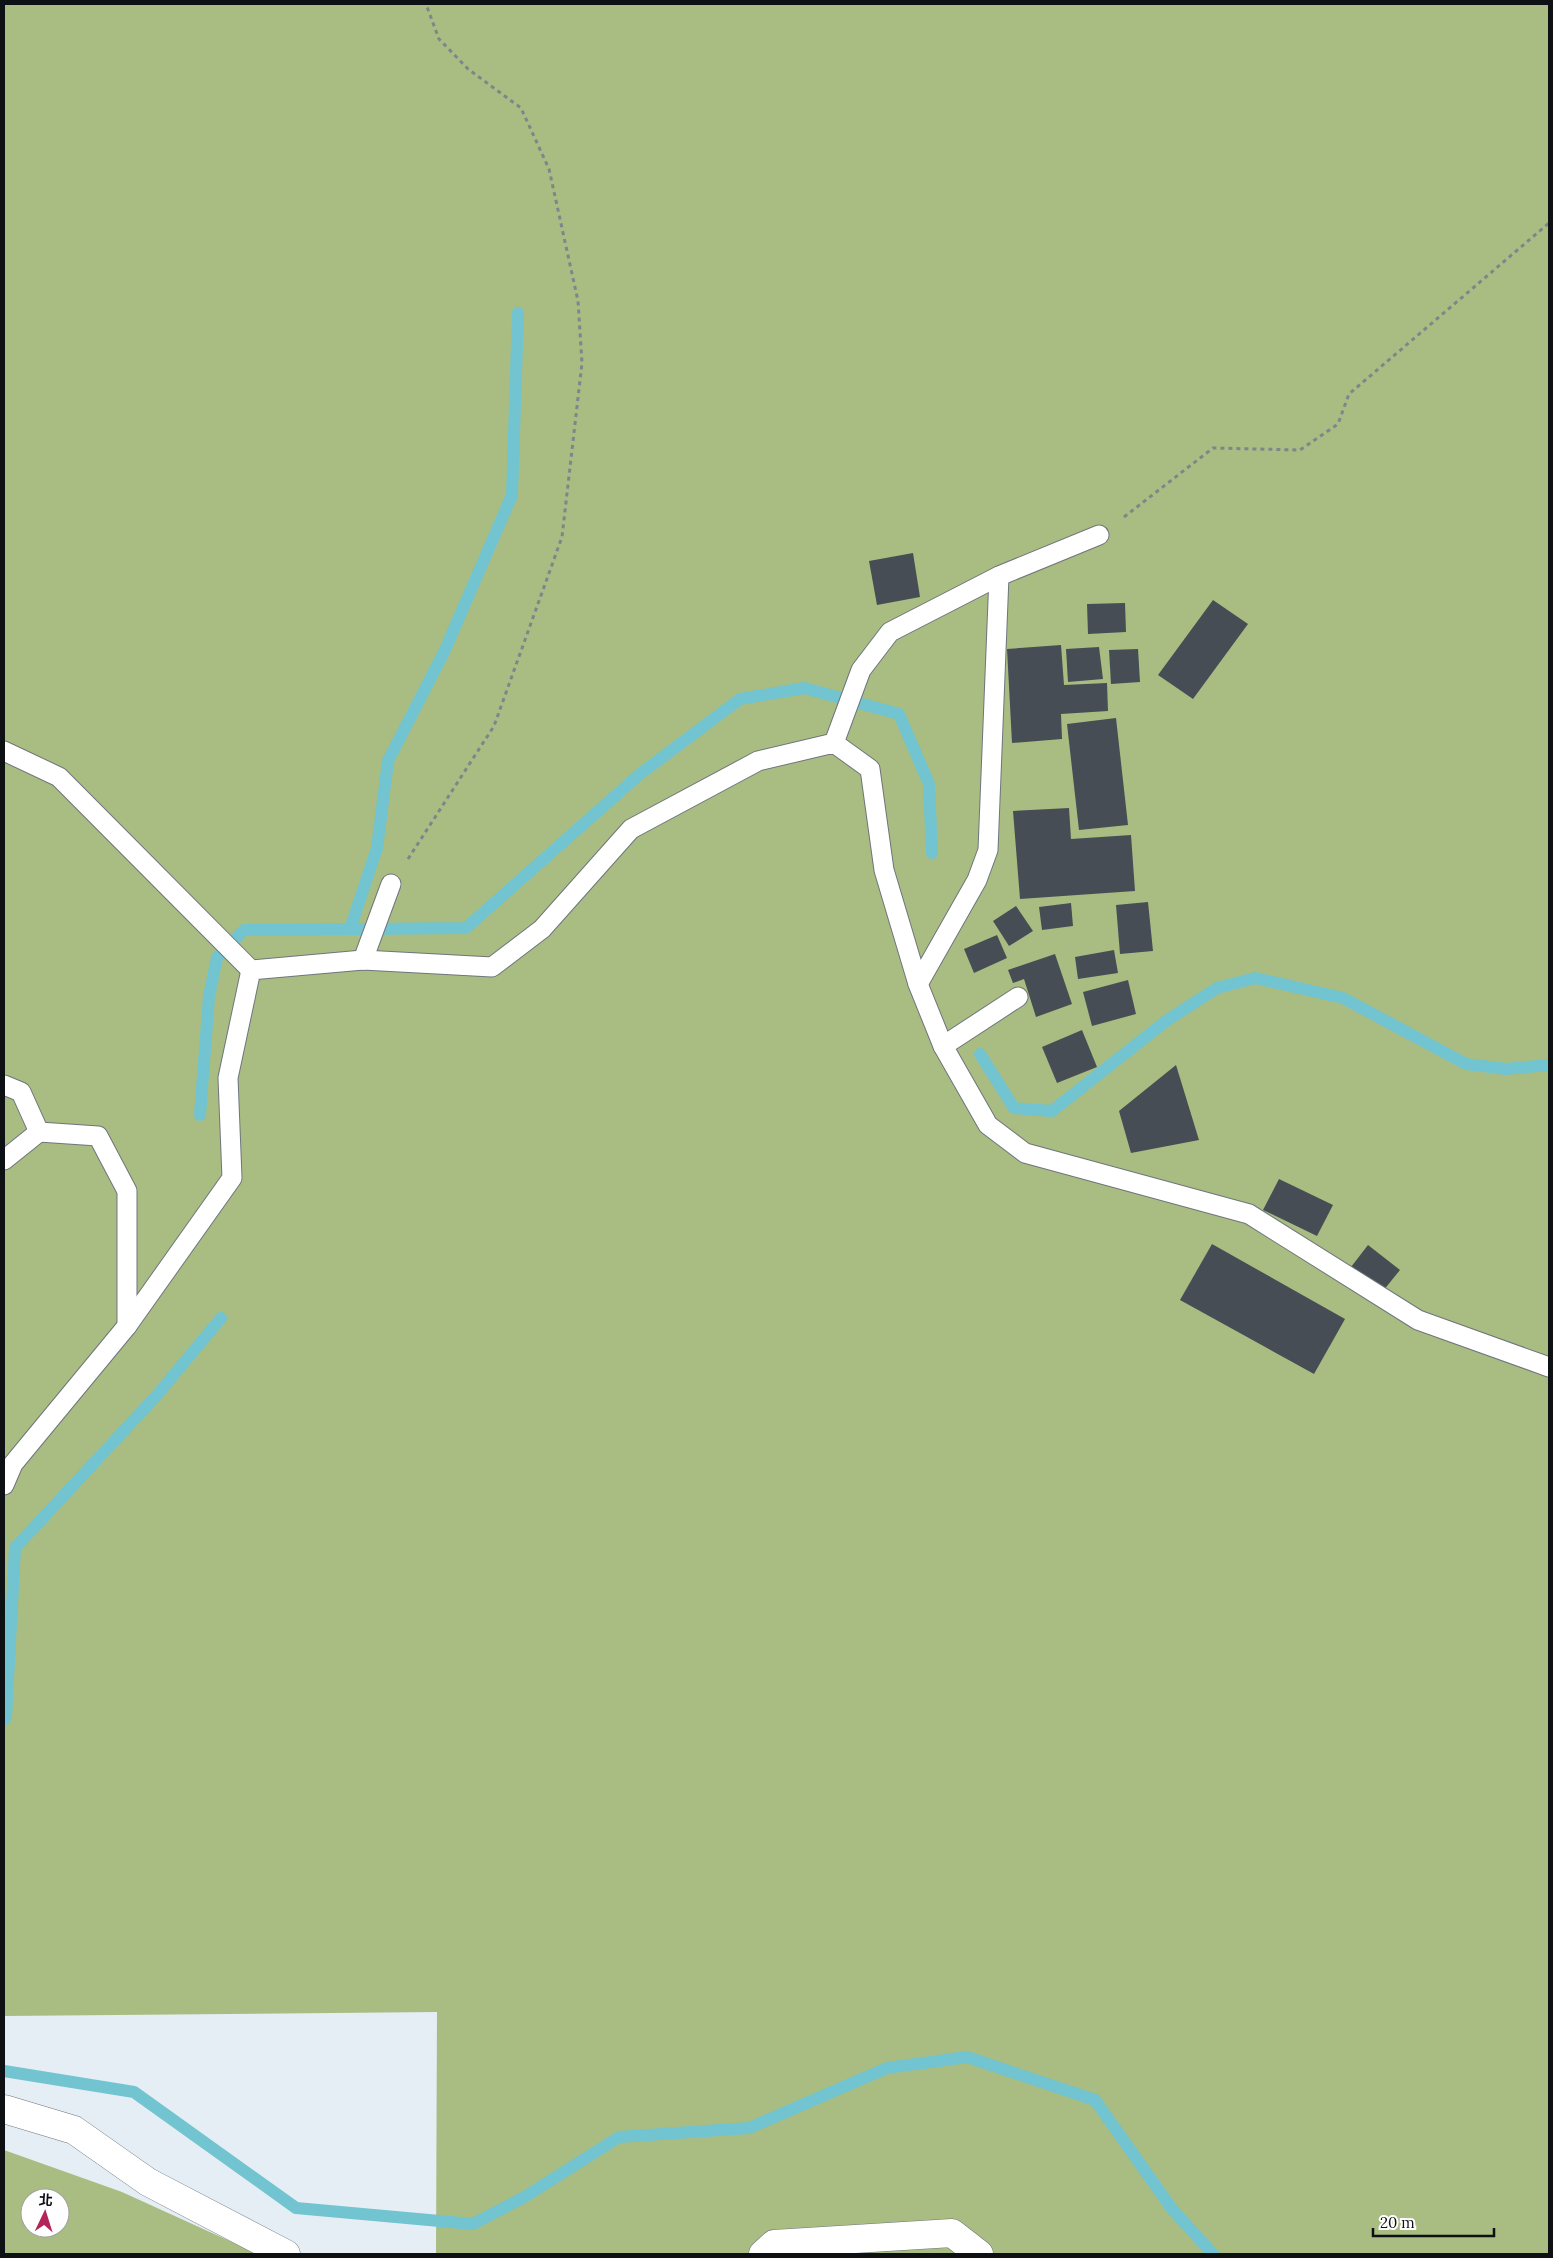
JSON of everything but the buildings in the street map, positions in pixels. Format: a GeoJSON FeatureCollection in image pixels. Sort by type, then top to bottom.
{"type":"FeatureCollection","features":[{"type":"Feature","properties":{"kind":"street"},"geometry":{"type":"LineString","coordinates":[[4,2109],[74,2130],[148,2182],[286,2254]]}},
{"type":"Feature","properties":{"kind":"street"},"geometry":{"type":"LineString","coordinates":[[763,2254],[774,2244],[952,2233],[978,2254]]}},
{"type":"Feature","properties":{"kind":"lane"},"geometry":{"type":"LineString","coordinates":[[834,743],[861,670],[890,632],[999,576],[1099,535]]}},
{"type":"Feature","properties":{"kind":"lane"},"geometry":{"type":"LineString","coordinates":[[918,984],[976,880],[988,850],[999,576]]}},
{"type":"Feature","properties":{"kind":"lane"},"geometry":{"type":"LineString","coordinates":[[834,743],[870,770],[884,870],[918,984],[943,1046],[988,1125],[1025,1153],[1249,1214],[1418,1320],[1549,1367]]}},
{"type":"Feature","properties":{"kind":"lane"},"geometry":{"type":"LineString","coordinates":[[251,970],[363,960],[492,966],[542,929],[631,829],[758,761],[834,743]]}},
{"type":"Feature","properties":{"kind":"lane"},"geometry":{"type":"LineString","coordinates":[[4,751],[59,777],[251,970]]}},
{"type":"Feature","properties":{"kind":"lane"},"geometry":{"type":"LineString","coordinates":[[363,960],[391,884]]}},
{"type":"Feature","properties":{"kind":"lane"},"geometry":{"type":"LineString","coordinates":[[4,1485],[13,1464],[127,1326],[232,1178],[228,1078],[251,970]]}},
{"type":"Feature","properties":{"kind":"lane"},"geometry":{"type":"LineString","coordinates":[[943,1046],[1018,997]]}},
{"type":"Feature","properties":{"kind":"lane"},"geometry":{"type":"LineString","coordinates":[[4,1085],[21,1092],[39,1132]]}},
{"type":"Feature","properties":{"kind":"lane"},"geometry":{"type":"LineString","coordinates":[[4,1160],[39,1132],[98,1136],[127,1191],[127,1326]]}},
{"type":"Feature","properties":{"kind":"path"},"geometry":{"type":"LineString","coordinates":[[391,884],[494,726],[562,537],[582,363],[578,301],[549,168],[520,108],[468,69],[439,39],[426,4]]}},
{"type":"Feature","properties":{"kind":"path"},"geometry":{"type":"LineString","coordinates":[[1099,535],[1213,448],[1300,450],[1338,424],[1349,394],[1549,223]]}},
{"type":"Feature","properties":{"kind":"green space"},"geometry":{"type":"Polygon","coordinates":[[[4,4],[1549,4],[1549,2254],[436,2254],[437,2012],[4,2016],[4,4]]]}},
{"type":"Feature","properties":{"kind":"green space"},"geometry":{"type":"Polygon","coordinates":[[[4,2150],[122,2192],[258,2254],[4,2254],[4,2150]]]}},
{"type":"Feature","properties":{"kind":"waterway"},"geometry":{"type":"LineString","coordinates":[[350,929],[377,848],[388,761],[445,650],[512,495],[518,313]]}},
{"type":"Feature","properties":{"kind":"waterway"},"geometry":{"type":"LineString","coordinates":[[200,1115],[209,996],[217,958],[244,930],[466,928],[640,774],[740,699],[804,688],[899,714],[929,784],[932,853]]}},
{"type":"Feature","properties":{"kind":"waterway"},"geometry":{"type":"LineString","coordinates":[[980,1054],[1014,1108],[1052,1111],[1166,1021],[1217,988],[1255,978],[1343,998],[1466,1064],[1506,1069],[1549,1065]]}},
{"type":"Feature","properties":{"kind":"waterway"},"geometry":{"type":"LineString","coordinates":[[4,1720],[6,1717],[15,1548],[157,1395],[221,1318]]}},
{"type":"Feature","properties":{"kind":"waterway"},"geometry":{"type":"LineString","coordinates":[[4,2071],[134,2092],[296,2208],[473,2224],[526,2196],[619,2137],[749,2128],[887,2068],[967,2057],[1095,2100],[1172,2209],[1213,2254]]}}]}
